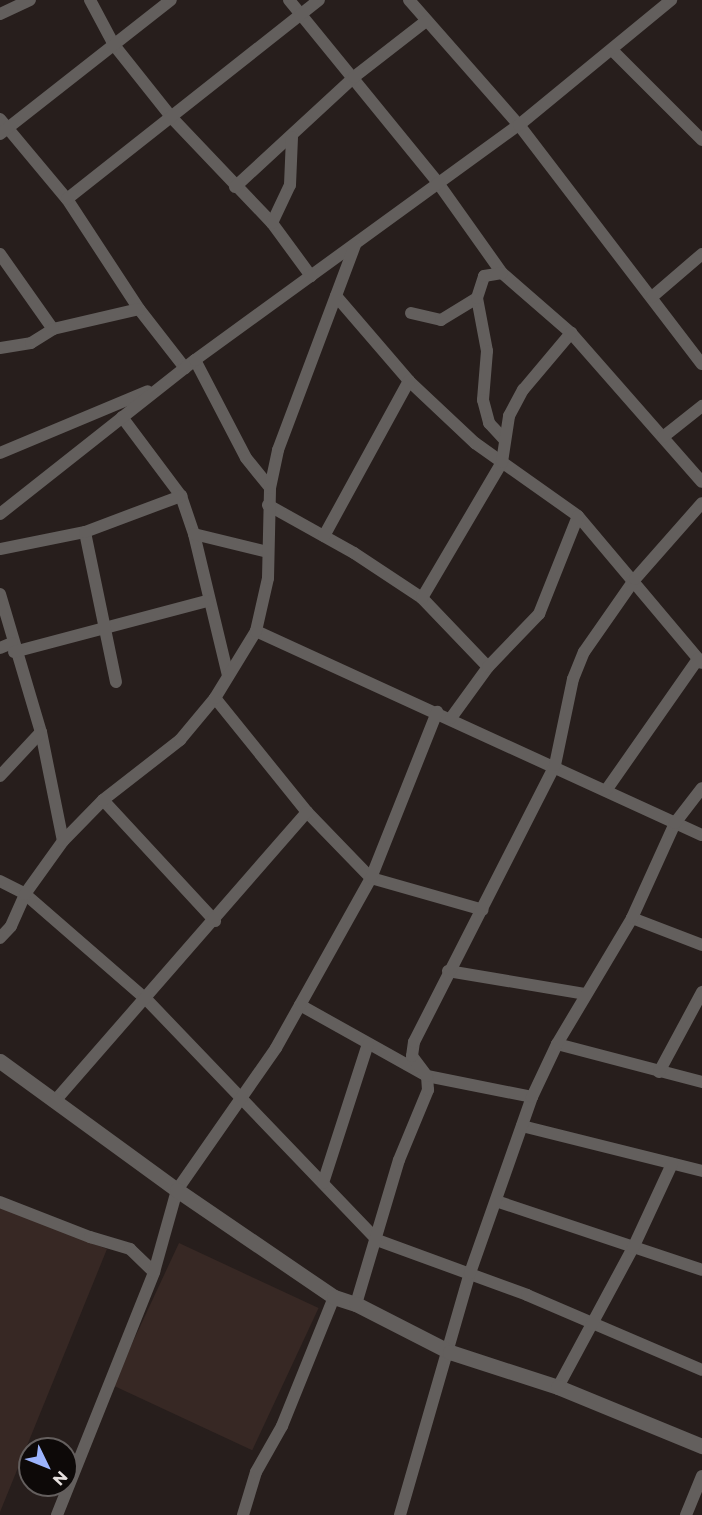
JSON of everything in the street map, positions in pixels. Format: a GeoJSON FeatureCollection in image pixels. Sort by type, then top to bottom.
{"type":"FeatureCollection","features":[{"type":"Feature","properties":{"kind":"street"},"geometry":{"type":"LineString","coordinates":[[0,14],[30,0]]}},
{"type":"Feature","properties":{"kind":"street"},"geometry":{"type":"LineString","coordinates":[[90,0],[114,45],[172,118],[235,187],[272,223],[311,276]]}},
{"type":"Feature","properties":{"kind":"street"},"geometry":{"type":"LineString","coordinates":[[171,0],[2,127],[68,199],[139,309],[184,368]]}},
{"type":"Feature","properties":{"kind":"street"},"geometry":{"type":"LineString","coordinates":[[289,0],[438,183],[502,273],[572,333],[702,482]]}},
{"type":"Feature","properties":{"kind":"street"},"geometry":{"type":"LineString","coordinates":[[68,199],[319,0]]}},
{"type":"Feature","properties":{"kind":"street"},"geometry":{"type":"LineString","coordinates":[[409,0],[425,22],[519,125],[702,364]]}},
{"type":"Feature","properties":{"kind":"street"},"geometry":{"type":"LineString","coordinates":[[0,514],[184,368],[519,125],[613,51],[671,0]]}},
{"type":"Feature","properties":{"kind":"street"},"geometry":{"type":"LineString","coordinates":[[235,187],[292,137],[354,77],[425,22]]}},
{"type":"Feature","properties":{"kind":"street"},"geometry":{"type":"LineString","coordinates":[[613,51],[702,140]]}},
{"type":"Feature","properties":{"kind":"street"},"geometry":{"type":"LineString","coordinates":[[272,223],[290,185],[292,137]]}},
{"type":"Feature","properties":{"kind":"street"},"geometry":{"type":"LineString","coordinates":[[0,938],[11,926],[25,894],[63,841],[104,800],[180,740],[215,699],[256,631],[264,610],[268,505],[278,450],[357,241]]}},
{"type":"Feature","properties":{"kind":"street"},"geometry":{"type":"LineString","coordinates":[[0,254],[53,329]]}},
{"type":"Feature","properties":{"kind":"street"},"geometry":{"type":"LineString","coordinates":[[652,297],[702,254]]}},
{"type":"Feature","properties":{"kind":"street"},"geometry":{"type":"LineString","coordinates":[[502,273],[484,276],[477,298],[487,351],[483,400],[489,423],[505,440]]}},
{"type":"Feature","properties":{"kind":"street"},"geometry":{"type":"LineString","coordinates":[[336,296],[408,381],[475,443],[578,516],[635,579],[654,609],[700,661],[607,789]]}},
{"type":"Feature","properties":{"kind":"street"},"geometry":{"type":"LineString","coordinates":[[411,314],[441,320],[477,298]]}},
{"type":"Feature","properties":{"kind":"street"},"geometry":{"type":"LineString","coordinates":[[0,348],[31,343],[53,329],[139,309]]}},
{"type":"Feature","properties":{"kind":"street"},"geometry":{"type":"LineString","coordinates":[[422,598],[502,462],[509,416],[523,390],[572,333]]}},
{"type":"Feature","properties":{"kind":"street"},"geometry":{"type":"LineString","coordinates":[[195,360],[246,458],[270,488]]}},
{"type":"Feature","properties":{"kind":"street"},"geometry":{"type":"LineString","coordinates":[[324,536],[408,381]]}},
{"type":"Feature","properties":{"kind":"street"},"geometry":{"type":"LineString","coordinates":[[0,453],[166,384]]}},
{"type":"Feature","properties":{"kind":"street"},"geometry":{"type":"LineString","coordinates":[[663,437],[702,406]]}},
{"type":"Feature","properties":{"kind":"street"},"geometry":{"type":"LineString","coordinates":[[122,417],[180,496],[194,534],[207,601],[228,676]]}},
{"type":"Feature","properties":{"kind":"street"},"geometry":{"type":"LineString","coordinates":[[0,549],[85,532],[180,496]]}},
{"type":"Feature","properties":{"kind":"street"},"geometry":{"type":"LineString","coordinates":[[356,1304],[377,1240],[399,1160],[425,1100],[427,1076],[411,1050],[448,971],[483,910],[555,765],[573,679],[584,652],[635,579],[702,503]]}},
{"type":"Feature","properties":{"kind":"street"},"geometry":{"type":"LineString","coordinates":[[268,505],[324,536],[422,598],[488,667]]}},
{"type":"Feature","properties":{"kind":"street"},"geometry":{"type":"LineString","coordinates":[[451,718],[488,667],[539,614],[578,516]]}},
{"type":"Feature","properties":{"kind":"street"},"geometry":{"type":"LineString","coordinates":[[85,532],[116,682]]}},
{"type":"Feature","properties":{"kind":"street"},"geometry":{"type":"LineString","coordinates":[[194,534],[268,552]]}},
{"type":"Feature","properties":{"kind":"street"},"geometry":{"type":"LineString","coordinates":[[0,594],[9,648],[41,732],[63,841]]}},
{"type":"Feature","properties":{"kind":"street"},"geometry":{"type":"LineString","coordinates":[[9,648],[207,601]]}},
{"type":"Feature","properties":{"kind":"street"},"geometry":{"type":"LineString","coordinates":[[256,631],[555,765],[702,835]]}},
{"type":"Feature","properties":{"kind":"street"},"geometry":{"type":"LineString","coordinates":[[215,699],[308,812],[372,878],[483,910]]}},
{"type":"Feature","properties":{"kind":"street"},"geometry":{"type":"LineString","coordinates":[[57,1515],[154,1272],[177,1190],[244,1098],[372,878],[436,712]]}},
{"type":"Feature","properties":{"kind":"street"},"geometry":{"type":"LineString","coordinates":[[0,776],[41,732]]}},
{"type":"Feature","properties":{"kind":"street"},"geometry":{"type":"LineString","coordinates":[[400,1515],[450,1352],[470,1273],[532,1097],[557,1044],[632,918],[675,823],[702,788]]}},
{"type":"Feature","properties":{"kind":"street"},"geometry":{"type":"LineString","coordinates":[[104,800],[214,921]]}},
{"type":"Feature","properties":{"kind":"street"},"geometry":{"type":"LineString","coordinates":[[54,1102],[147,1000],[308,812]]}},
{"type":"Feature","properties":{"kind":"street"},"geometry":{"type":"LineString","coordinates":[[0,881],[25,894],[147,1000],[244,1098],[377,1240],[470,1273],[702,1370]]}},
{"type":"Feature","properties":{"kind":"street"},"geometry":{"type":"LineString","coordinates":[[632,918],[702,945]]}},
{"type":"Feature","properties":{"kind":"street"},"geometry":{"type":"LineString","coordinates":[[448,971],[586,994]]}},
{"type":"Feature","properties":{"kind":"street"},"geometry":{"type":"LineString","coordinates":[[659,1072],[702,992]]}},
{"type":"Feature","properties":{"kind":"street"},"geometry":{"type":"LineString","coordinates":[[300,1005],[427,1076],[532,1097]]}},
{"type":"Feature","properties":{"kind":"street"},"geometry":{"type":"LineString","coordinates":[[323,1183],[368,1044]]}},
{"type":"Feature","properties":{"kind":"street"},"geometry":{"type":"LineString","coordinates":[[557,1044],[702,1082]]}},
{"type":"Feature","properties":{"kind":"street"},"geometry":{"type":"LineString","coordinates":[[0,1061],[177,1190],[334,1297],[356,1304],[450,1352],[558,1387],[702,1446]]}},
{"type":"Feature","properties":{"kind":"street"},"geometry":{"type":"LineString","coordinates":[[522,1126],[702,1171]]}},
{"type":"Feature","properties":{"kind":"street"},"geometry":{"type":"LineString","coordinates":[[558,1387],[633,1248],[672,1164]]}},
{"type":"Feature","properties":{"kind":"street"},"geometry":{"type":"LineString","coordinates":[[496,1201],[702,1270]]}},
{"type":"Feature","properties":{"kind":"street"},"geometry":{"type":"LineString","coordinates":[[0,1202],[90,1237],[130,1248],[154,1272]]}},
{"type":"Feature","properties":{"kind":"street"},"geometry":{"type":"LineString","coordinates":[[243,1515],[256,1472],[282,1426],[334,1297]]}},
{"type":"Feature","properties":{"kind":"street"},"geometry":{"type":"LineString","coordinates":[[686,1515],[702,1476]]}},
{"type":"Feature","properties":{"kind":"shaded area"},"geometry":{"type":"Polygon","coordinates":[[[0,1207],[107,1249],[31,1437],[18,1437],[18,1468],[0,1512],[0,1207]]]}},
{"type":"Feature","properties":{"kind":"shaded area"},"geometry":{"type":"Polygon","coordinates":[[[179,1243],[319,1308],[252,1450],[113,1385],[179,1243]]]}}]}
